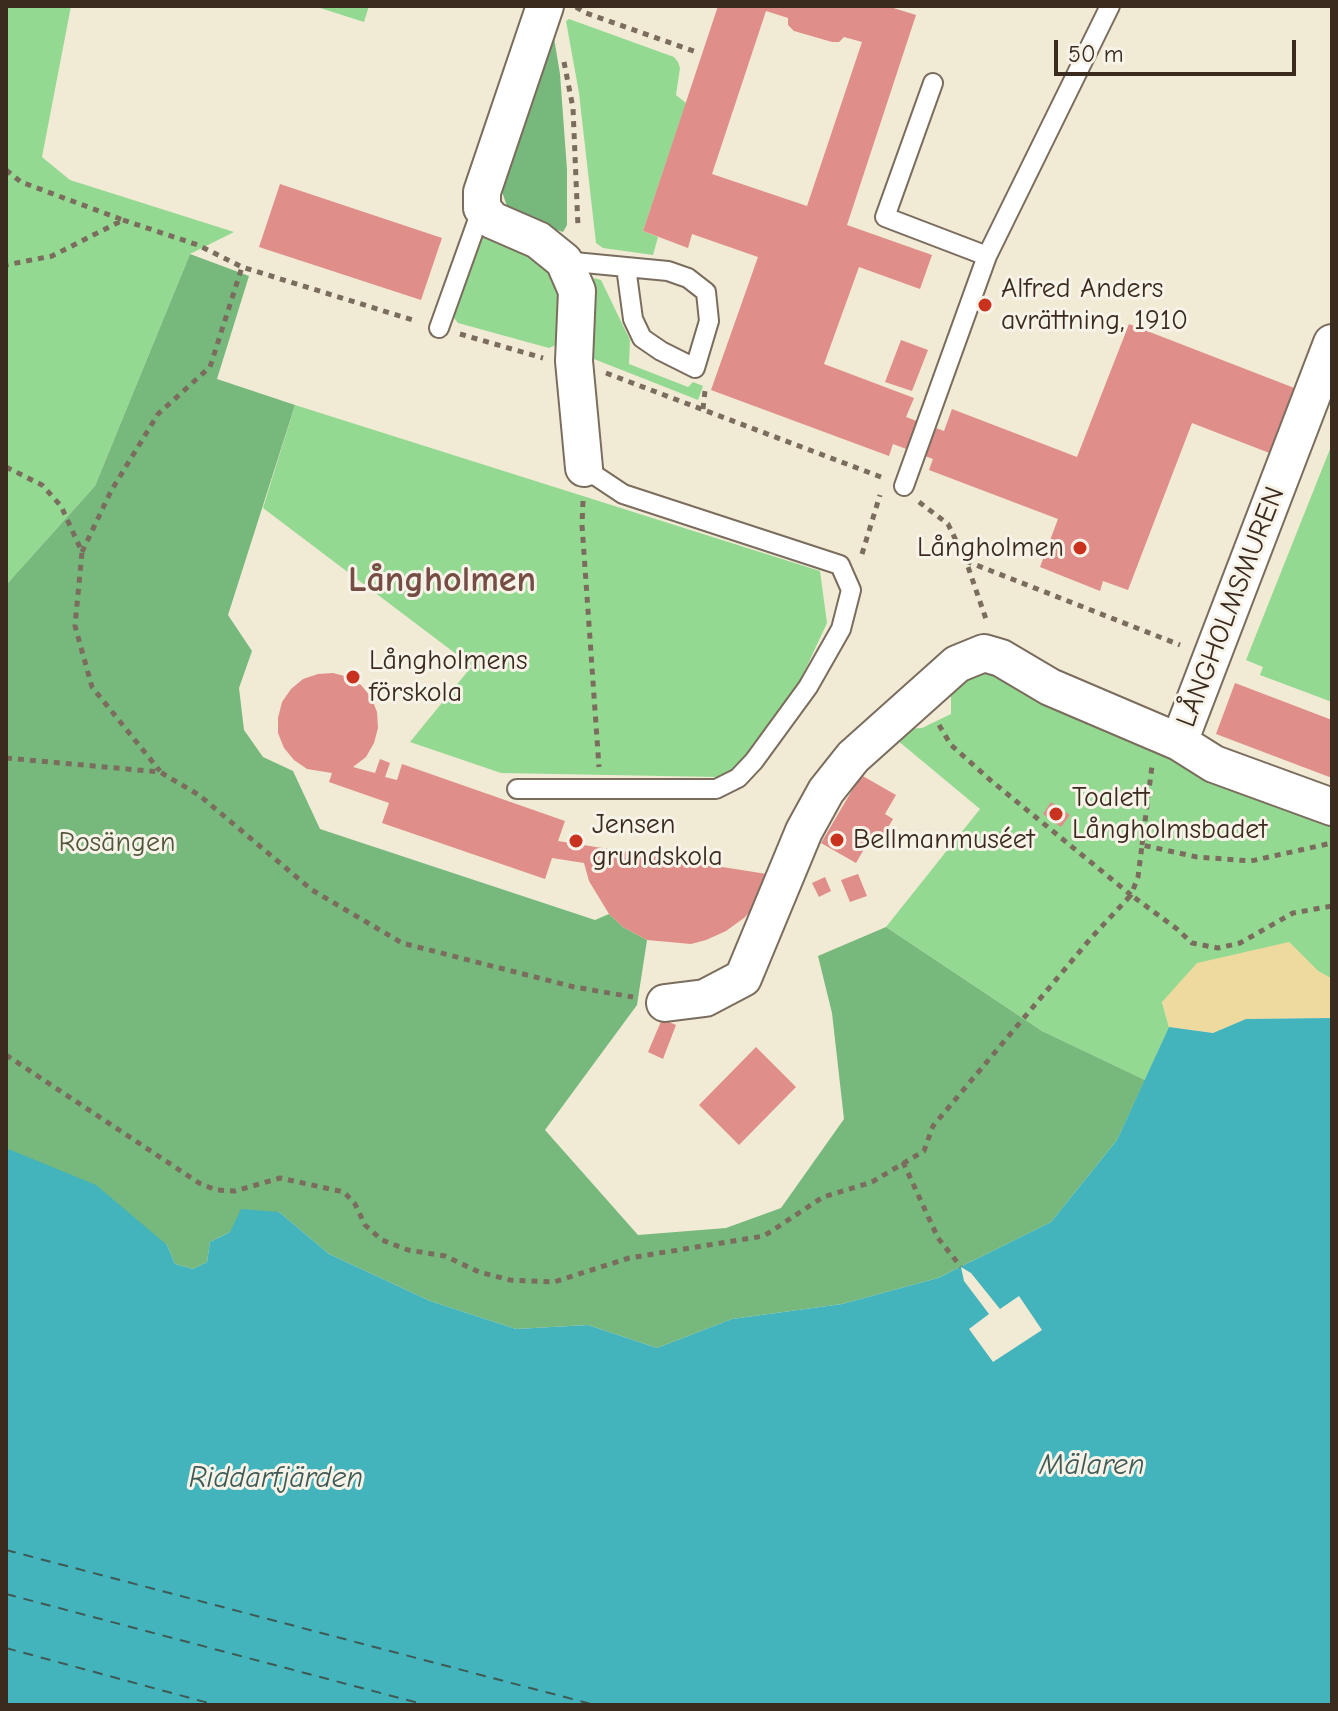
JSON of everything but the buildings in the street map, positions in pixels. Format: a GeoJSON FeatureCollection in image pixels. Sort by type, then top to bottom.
{"type":"FeatureCollection","features":[{"type":"Feature","properties":{"kind":"street"},"geometry":{"type":"LineString","coordinates":[[545,6],[482,192],[482,208],[492,220],[538,240],[564,261],[577,291],[574,361],[584,468]]}},
{"type":"Feature","properties":{"kind":"street","name":"LÅNGHOLMSMUREN"},"geometry":{"type":"LineString","coordinates":[[984,653],[1001,658],[1166,751],[1215,646],[1332,343]]}},
{"type":"Feature","properties":{"kind":"street"},"geometry":{"type":"LineString","coordinates":[[665,1003],[705,998],[743,978],[804,831],[826,791],[853,757],[957,664],[984,653]]}},
{"type":"Feature","properties":{"kind":"street"},"geometry":{"type":"LineString","coordinates":[[1166,751],[1214,764],[1332,807]]}},
{"type":"Feature","properties":{"kind":"lane"},"geometry":{"type":"LineString","coordinates":[[904,486],[987,256],[1110,6]]}},
{"type":"Feature","properties":{"kind":"lane"},"geometry":{"type":"LineString","coordinates":[[933,83],[885,217],[987,256]]}},
{"type":"Feature","properties":{"kind":"lane"},"geometry":{"type":"LineString","coordinates":[[439,328],[482,208]]}},
{"type":"Feature","properties":{"kind":"lane"},"geometry":{"type":"LineString","coordinates":[[564,261],[668,271],[688,278],[706,292],[709,321],[695,368],[642,338],[633,319],[626,267]]}},
{"type":"Feature","properties":{"kind":"lane"},"geometry":{"type":"LineString","coordinates":[[517,789],[716,789],[738,778],[808,687],[841,629],[851,590],[840,565],[623,494],[584,468]]}},
{"type":"Feature","properties":{"kind":"path"},"geometry":{"type":"LineString","coordinates":[[575,6],[586,13],[696,52]]}},
{"type":"Feature","properties":{"kind":"path"},"geometry":{"type":"LineString","coordinates":[[561,50],[573,108],[578,231],[564,261]]}},
{"type":"Feature","properties":{"kind":"path"},"geometry":{"type":"LineString","coordinates":[[6,170],[21,182],[198,245],[242,267],[210,367],[158,414],[111,491],[82,552],[75,626],[92,687],[160,772],[199,795],[312,890],[402,943],[574,987],[665,1003]]}},
{"type":"Feature","properties":{"kind":"path"},"geometry":{"type":"LineString","coordinates":[[6,265],[52,256],[123,220]]}},
{"type":"Feature","properties":{"kind":"path"},"geometry":{"type":"LineString","coordinates":[[6,467],[42,485],[61,506],[82,552]]}},
{"type":"Feature","properties":{"kind":"path"},"geometry":{"type":"LineString","coordinates":[[584,468],[582,525],[601,790]]}},
{"type":"Feature","properties":{"kind":"path"},"geometry":{"type":"LineString","coordinates":[[904,486],[948,524],[966,561],[987,623],[984,653]]}},
{"type":"Feature","properties":{"kind":"path"},"geometry":{"type":"LineString","coordinates":[[851,590],[881,492]]}},
{"type":"Feature","properties":{"kind":"path"},"geometry":{"type":"LineString","coordinates":[[966,561],[1197,652],[1215,646]]}},
{"type":"Feature","properties":{"kind":"path"},"geometry":{"type":"LineString","coordinates":[[922,696],[951,745],[1192,943],[1218,948],[1240,943],[1293,913],[1332,906]]}},
{"type":"Feature","properties":{"kind":"path"},"geometry":{"type":"LineString","coordinates":[[6,1055],[199,1183],[216,1190],[235,1191],[280,1178],[344,1192],[355,1204],[365,1225],[382,1240],[408,1250],[445,1256],[479,1272],[510,1280],[554,1282],[629,1258],[764,1236],[823,1197],[872,1182],[924,1151],[933,1126],[1131,895],[1138,877],[1142,845],[1166,751]]}},
{"type":"Feature","properties":{"kind":"path"},"geometry":{"type":"LineString","coordinates":[[6,758],[160,772]]}},
{"type":"Feature","properties":{"kind":"path"},"geometry":{"type":"LineString","coordinates":[[1142,845],[1197,857],[1251,861],[1332,843]]}},
{"type":"Feature","properties":{"kind":"path"},"geometry":{"type":"LineString","coordinates":[[903,1162],[938,1238],[961,1267]]}},
{"type":"Feature","properties":{"kind":"green space"},"geometry":{"type":"Polygon","coordinates":[[[6,6],[71,6],[42,157],[70,180],[234,232],[190,254],[95,486],[6,585],[6,6]]]}},
{"type":"Feature","properties":{"kind":"green space"},"geometry":{"type":"Polygon","coordinates":[[[314,6],[369,6],[364,22],[314,6]]]}},
{"type":"Feature","properties":{"kind":"green space"},"geometry":{"type":"Polygon","coordinates":[[[569,19],[674,57],[678,62],[676,95],[686,103],[643,231],[658,237],[653,255],[603,248],[596,243],[579,93],[566,21],[569,19]]]}},
{"type":"Feature","properties":{"kind":"green space"},"geometry":{"type":"Polygon","coordinates":[[[553,32],[560,74],[567,170],[567,225],[563,232],[521,218],[508,209],[501,189],[553,32]]]}},
{"type":"Feature","properties":{"kind":"green space"},"geometry":{"type":"Polygon","coordinates":[[[484,237],[532,256],[547,267],[560,293],[558,344],[549,348],[458,323],[454,318],[478,241],[484,237]]]}},
{"type":"Feature","properties":{"kind":"green space","name":"Rosängen"},"geometry":{"type":"Polygon","coordinates":[[[190,254],[249,276],[217,379],[295,405],[228,615],[252,651],[239,688],[244,730],[263,757],[293,771],[320,829],[595,920],[609,914],[623,927],[647,940],[637,1005],[545,1130],[638,1235],[726,1228],[781,1208],[844,1119],[832,1013],[818,956],[886,927],[1042,1031],[1145,1080],[1117,1140],[1051,1222],[938,1278],[842,1304],[732,1319],[657,1348],[588,1325],[516,1329],[430,1301],[329,1254],[279,1212],[210,1242],[207,1262],[193,1269],[175,1264],[167,1245],[6,1148],[6,585],[95,486],[190,254]]]}},
{"type":"Feature","properties":{"kind":"green space"},"geometry":{"type":"Polygon","coordinates":[[[594,278],[601,280],[630,340],[629,364],[688,387],[693,382],[703,386],[698,400],[594,359],[589,350],[594,278]]]}},
{"type":"Feature","properties":{"kind":"green space"},"geometry":{"type":"Polygon","coordinates":[[[295,405],[820,571],[827,623],[800,681],[735,772],[717,777],[501,773],[410,742],[472,666],[263,508],[295,405]]]}},
{"type":"Feature","properties":{"kind":"green space"},"geometry":{"type":"Polygon","coordinates":[[[1332,444],[1332,702],[1260,675],[1263,667],[1246,660],[1332,444]]]}},
{"type":"Feature","properties":{"kind":"green space"},"geometry":{"type":"Polygon","coordinates":[[[987,672],[1332,826],[1332,979],[1318,971],[1289,942],[1162,1002],[1169,1027],[1145,1080],[1042,1031],[886,927],[980,809],[891,735],[901,729],[922,728],[951,714],[951,685],[962,673],[987,672]]]}},
{"type":"Feature","properties":{"kind":"sand"},"geometry":{"type":"Polygon","coordinates":[[[1289,942],[1318,971],[1332,979],[1332,1018],[1246,1019],[1213,1033],[1169,1027],[1162,1002],[1197,963],[1289,942]]]}},
{"type":"Feature","properties":{"kind":"water","name":"Riddarfjärden"},"geometry":{"type":"Polygon","coordinates":[[[1332,1018],[1332,1705],[6,1705],[6,1148],[96,1185],[167,1245],[175,1264],[193,1269],[207,1262],[210,1242],[230,1232],[241,1209],[279,1212],[329,1254],[430,1301],[516,1329],[588,1325],[657,1348],[732,1319],[842,1304],[938,1278],[1051,1222],[1117,1140],[1169,1027],[1213,1033],[1246,1019],[1332,1018]]]}},
{"type":"Feature","properties":{"kind":"pier"},"geometry":{"type":"Polygon","coordinates":[[[961,1267],[971,1273],[1000,1309],[1019,1296],[1042,1330],[993,1362],[969,1329],[989,1314],[964,1281],[961,1267]]]}},
{"type":"Feature","properties":{"kind":"ferry route"},"geometry":{"type":"LineString","coordinates":[[6,1550],[595,1705]]}},
{"type":"Feature","properties":{"kind":"ferry route"},"geometry":{"type":"LineString","coordinates":[[6,1594],[426,1705]]}},
{"type":"Feature","properties":{"kind":"ferry route"},"geometry":{"type":"LineString","coordinates":[[6,1648],[216,1705]]}},
{"type":"Feature","properties":{"kind":"place","name":"Alfred Anders avrättning, 1910"},"geometry":{"type":"Point","coordinates":[985,305]}},
{"type":"Feature","properties":{"kind":"place","name":"Långholmen"},"geometry":{"type":"Point","coordinates":[1080,548]}},
{"type":"Feature","properties":{"kind":"place","name":"Långholmens förskola"},"geometry":{"type":"Point","coordinates":[353,677]}},
{"type":"Feature","properties":{"kind":"place","name":"Toalett Långholmsbadet"},"geometry":{"type":"Point","coordinates":[1056,814]}},
{"type":"Feature","properties":{"kind":"place","name":"Bellmanmuséet"},"geometry":{"type":"Point","coordinates":[837,840]}},
{"type":"Feature","properties":{"kind":"place","name":"Jensen grundskola"},"geometry":{"type":"Point","coordinates":[576,841]}},
{"type":"Feature","properties":{"kind":"district","name":"Långholmen"},"geometry":{"type":"Point","coordinates":[442,581]}},
{"type":"Feature","properties":{"kind":"water label","name":"Mälaren"},"geometry":{"type":"Point","coordinates":[1092,1466]}}]}
